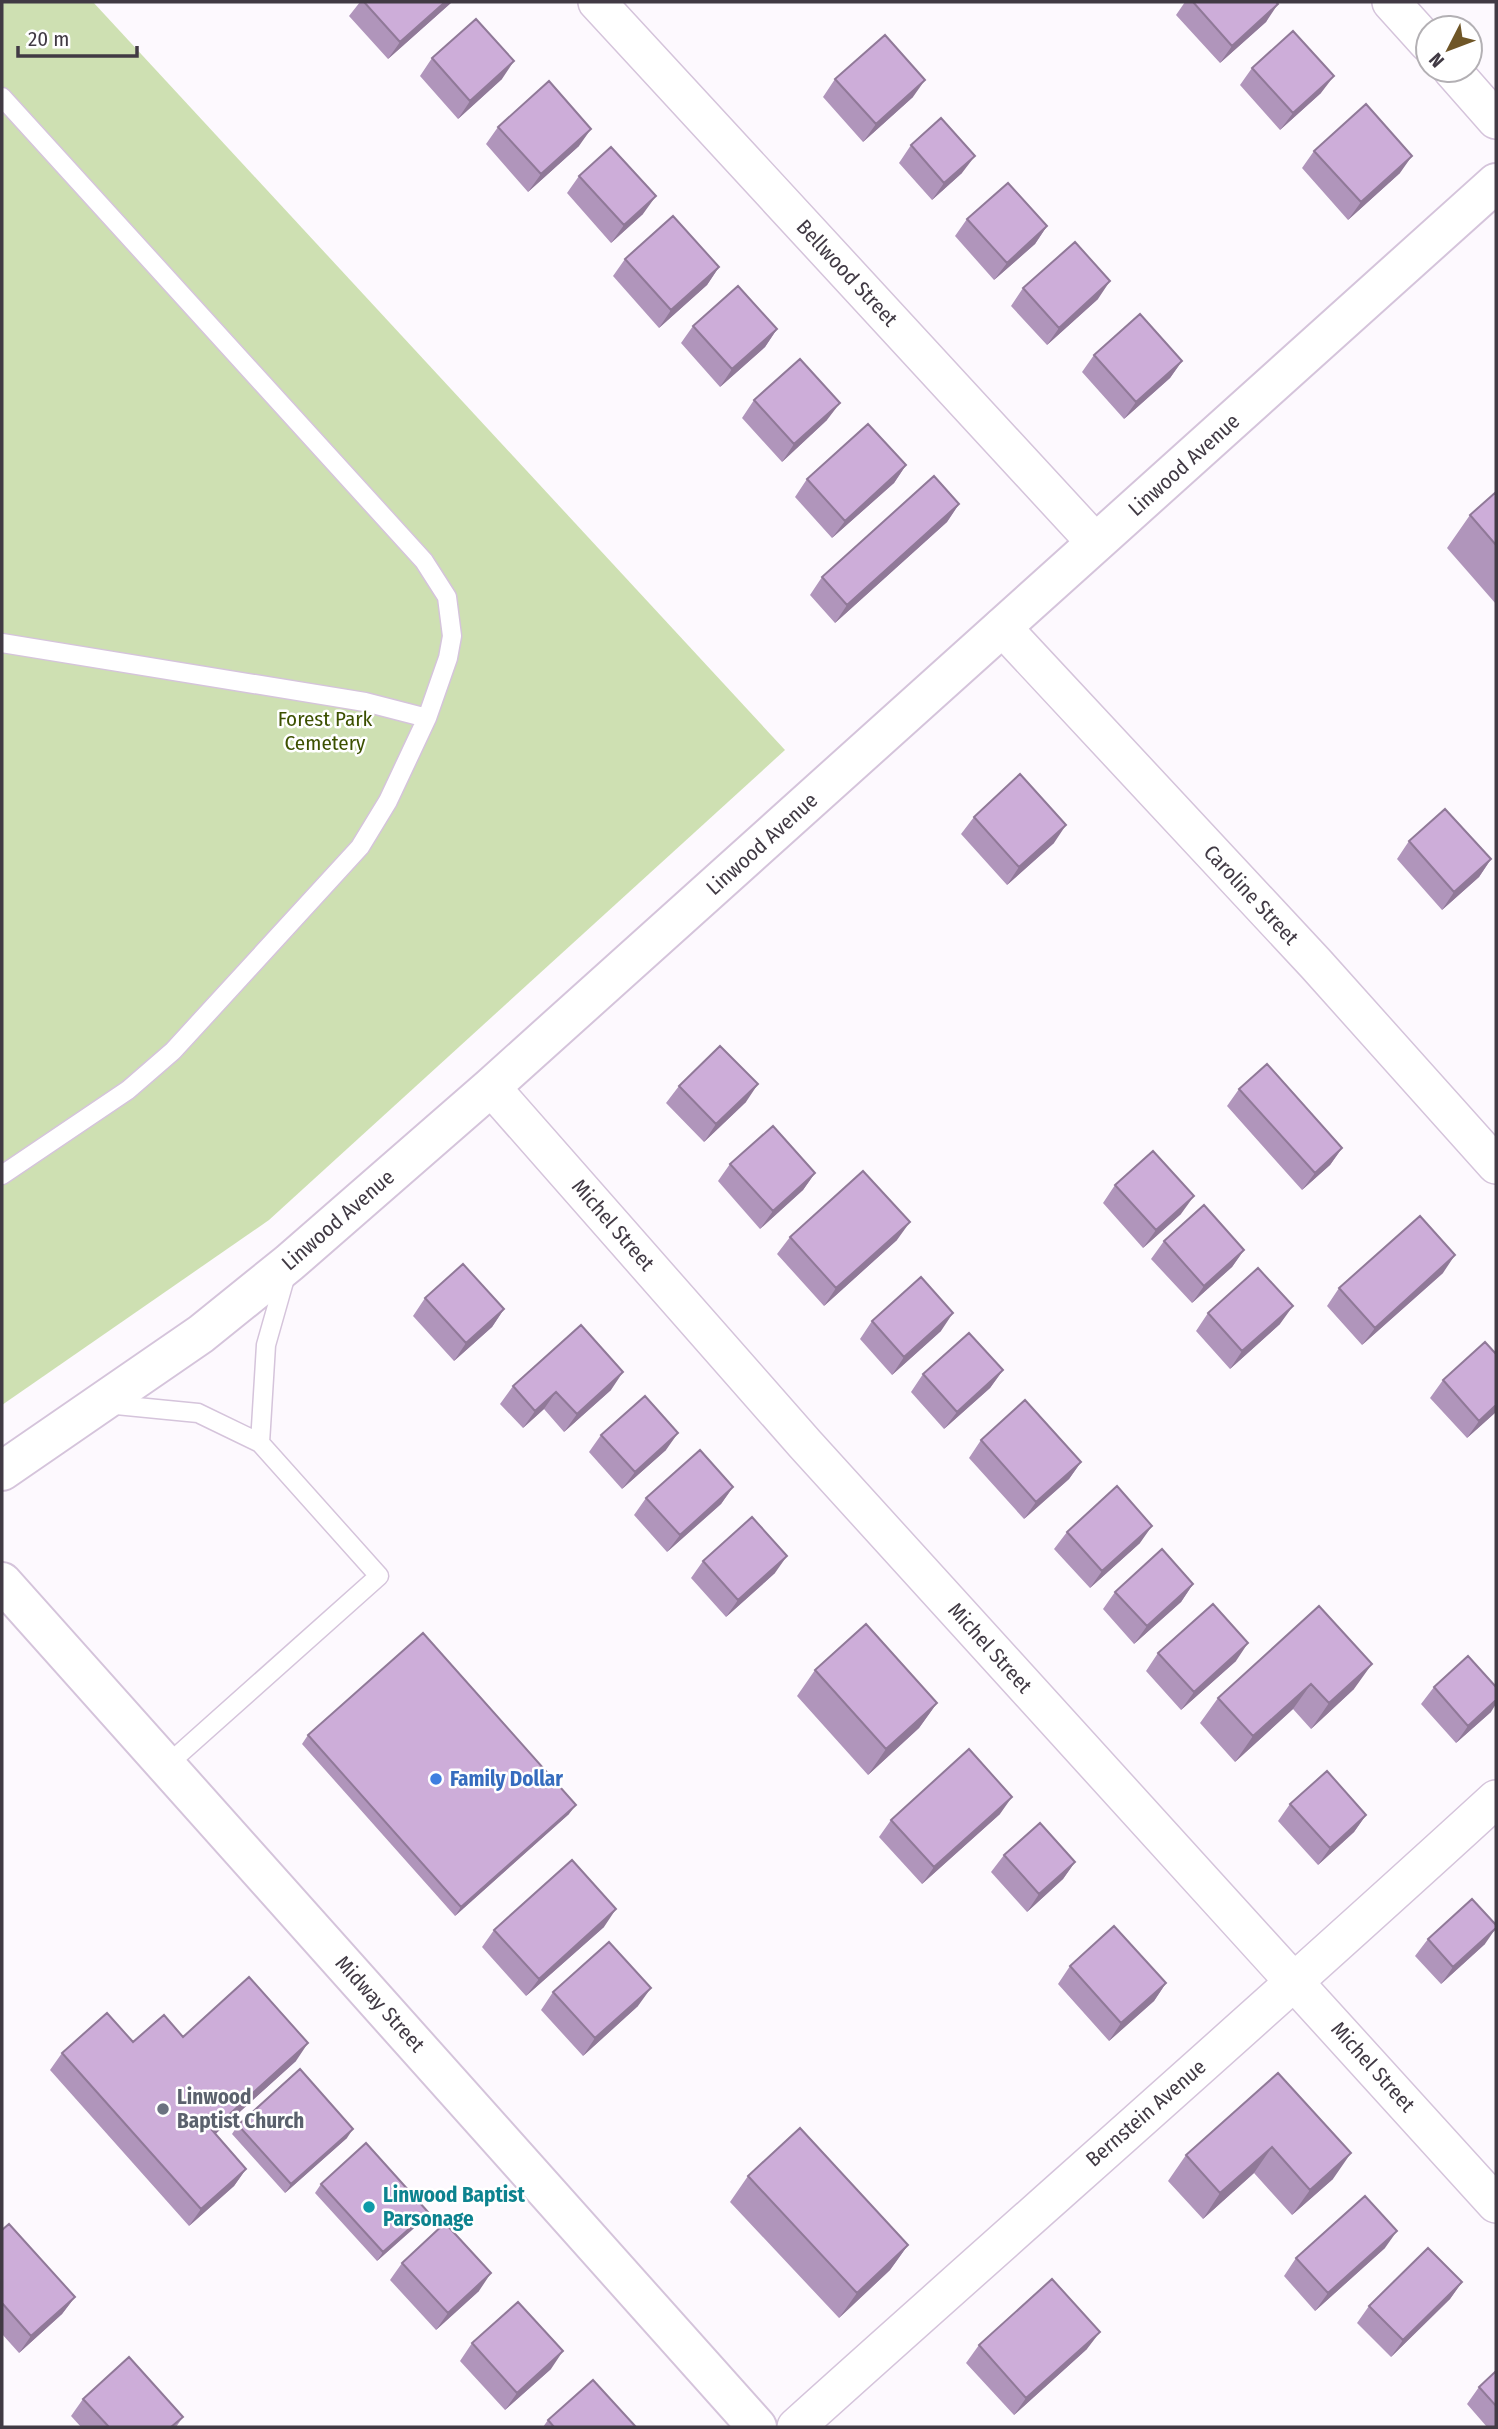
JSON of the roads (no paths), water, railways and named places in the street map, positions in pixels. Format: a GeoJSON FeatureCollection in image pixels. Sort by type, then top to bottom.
{"type":"FeatureCollection","features":[{"type":"Feature","properties":{"kind":"main road","name":"Linwood Avenue"},"geometry":{"type":"LineString","coordinates":[[2,1471],[201,1334],[289,1262],[491,1087],[1496,183]]}},
{"type":"Feature","properties":{"kind":"main road","name":"Midway Street"},"geometry":{"type":"LineString","coordinates":[[2,1582],[757,2427]]}},
{"type":"Feature","properties":{"kind":"street","name":"Bellwood Street"},"geometry":{"type":"LineString","coordinates":[[597,2],[1096,543]]}},
{"type":"Feature","properties":{"kind":"street"},"geometry":{"type":"LineString","coordinates":[[1391,2],[1414,27]]}},
{"type":"Feature","properties":{"kind":"street"},"geometry":{"type":"LineString","coordinates":[[1464,84],[1496,120]]}},
{"type":"Feature","properties":{"kind":"street","name":"Caroline Street"},"geometry":{"type":"LineString","coordinates":[[1002,627],[1317,964],[1496,1165]]}},
{"type":"Feature","properties":{"kind":"street","name":"Michel Street"},"geometry":{"type":"LineString","coordinates":[[491,1087],[805,1444],[1297,1982],[1496,2204]]}},
{"type":"Feature","properties":{"kind":"street","name":"Bernstein Avenue"},"geometry":{"type":"LineString","coordinates":[[796,2427],[1106,2148],[1297,1982],[1496,1799]]}},
{"type":"Feature","properties":{"kind":"lane"},"geometry":{"type":"LineString","coordinates":[[2,97],[438,579],[447,597],[452,636],[441,682],[427,718],[388,801],[360,847],[194,1030],[128,1090],[2,1175]]}},
{"type":"Feature","properties":{"kind":"lane"},"geometry":{"type":"LineString","coordinates":[[2,643],[365,702],[427,718]]}},
{"type":"Feature","properties":{"kind":"lane"},"geometry":{"type":"LineString","coordinates":[[260,1443],[267,1345],[289,1262]]}},
{"type":"Feature","properties":{"kind":"lane"},"geometry":{"type":"LineString","coordinates":[[102,1404],[198,1413],[260,1443],[379,1576],[167,1765]]}},
{"type":"Feature","properties":{"kind":"place","name":"Family Dollar"},"geometry":{"type":"Point","coordinates":[436,1779]}},
{"type":"Feature","properties":{"kind":"place","name":"Linwood Baptist Church"},"geometry":{"type":"Point","coordinates":[163,2109]}},
{"type":"Feature","properties":{"kind":"place","name":"Linwood Baptist Parsonage"},"geometry":{"type":"Point","coordinates":[369,2207]}},
{"type":"Feature","properties":{"kind":"park label","name":"Forest Park Cemetery"},"geometry":{"type":"Point","coordinates":[325,731]}}]}
